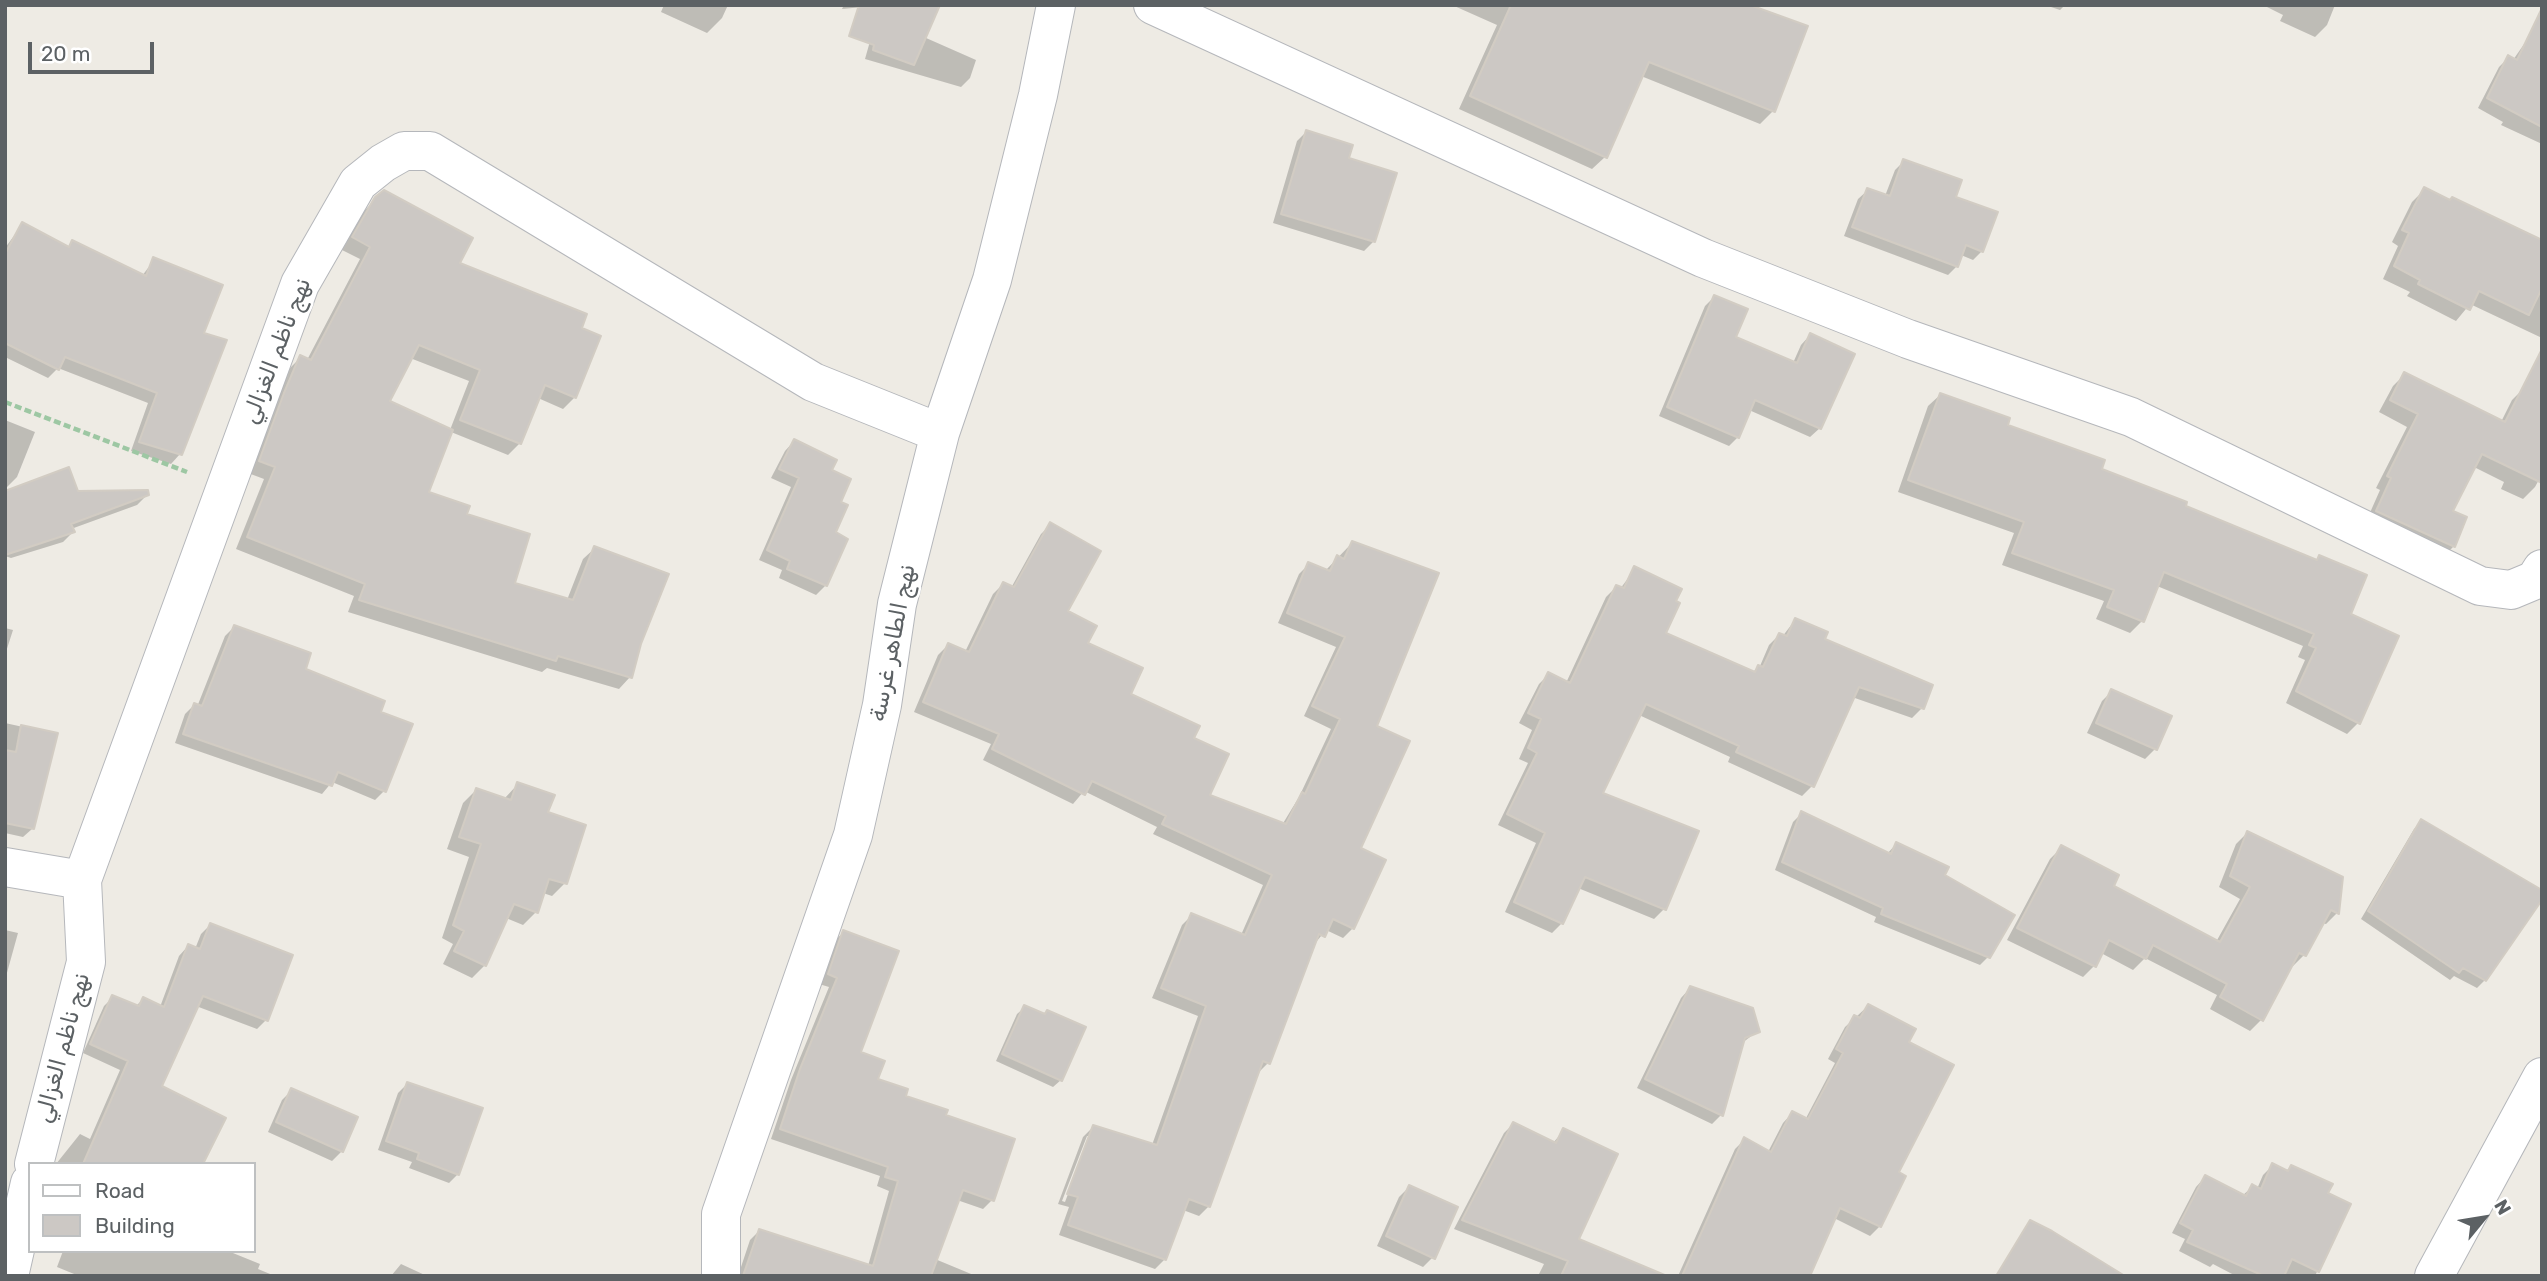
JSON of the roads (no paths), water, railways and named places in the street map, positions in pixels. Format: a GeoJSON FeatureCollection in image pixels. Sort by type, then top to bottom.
{"type":"FeatureCollection","features":[{"type":"Feature","properties":{"kind":"street","name":"نهج الطاهر غرسة"},"geometry":{"type":"LineString","coordinates":[[720,1276],[721,1214],[853,835],[882,705],[897,604],[940,433],[992,280],[1038,95],[1056,5]]}},
{"type":"Feature","properties":{"kind":"street"},"geometry":{"type":"LineString","coordinates":[[1153,5],[1703,258],[1908,340],[2131,417],[2480,586],[2511,590],[2535,580],[2542,569]]}},
{"type":"Feature","properties":{"kind":"street","name":"نهج ناظم الغزالي"},"geometry":{"type":"LineString","coordinates":[[35,1162],[86,962],[82,880],[300,284],[358,183],[383,163],[404,151],[430,151],[813,382],[940,433]]}},
{"type":"Feature","properties":{"kind":"street"},"geometry":{"type":"LineString","coordinates":[[5,867],[82,880]]}},
{"type":"Feature","properties":{"kind":"street"},"geometry":{"type":"LineString","coordinates":[[2434,1276],[2542,1077]]}},
{"type":"Feature","properties":{"kind":"street"},"geometry":{"type":"LineString","coordinates":[[9,1276],[28,1192]]}}]}
